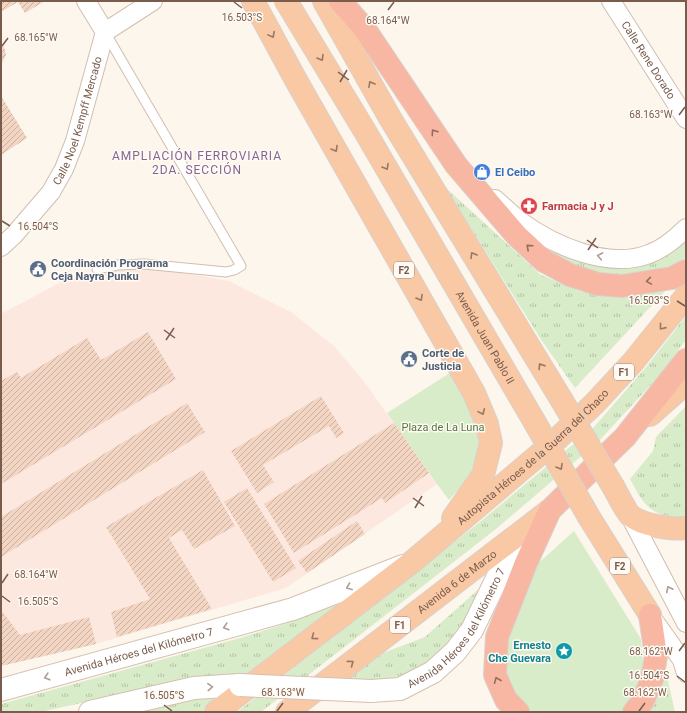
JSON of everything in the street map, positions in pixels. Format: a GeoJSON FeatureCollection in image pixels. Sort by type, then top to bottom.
{"type":"FeatureCollection","features":[{"type":"Feature","properties":{"kind":"highway","name":"F2"},"geometry":{"type":"LineString","coordinates":[[253,1],[297,82],[474,393],[487,424],[490,443],[483,475],[438,542]]}},
{"type":"Feature","properties":{"kind":"highway","name":"Avenida Juan Pablo II"},"geometry":{"type":"LineString","coordinates":[[286,1],[366,133],[589,517],[650,615]]}},
{"type":"Feature","properties":{"kind":"highway"},"geometry":{"type":"LineString","coordinates":[[324,1],[390,118],[561,399],[630,516],[647,523],[676,530],[686,528]]}},
{"type":"Feature","properties":{"kind":"highway"},"geometry":{"type":"LineString","coordinates":[[340,1],[364,28],[456,165],[516,235],[544,261],[570,275],[598,284],[622,286],[672,278],[686,271]]}},
{"type":"Feature","properties":{"kind":"highway","name":"Autopista Héroes de la Guerra del Chaco"},"geometry":{"type":"LineString","coordinates":[[438,542],[554,442],[596,403],[633,362],[686,296]]}},
{"type":"Feature","properties":{"kind":"highway"},"geometry":{"type":"LineString","coordinates":[[623,438],[686,360]]}},
{"type":"Feature","properties":{"kind":"highway"},"geometry":{"type":"LineString","coordinates":[[518,712],[506,700],[495,675],[497,637],[526,563],[550,510],[623,438],[686,383]]}},
{"type":"Feature","properties":{"kind":"highway","name":"Avenida 6 de Marzo"},"geometry":{"type":"LineString","coordinates":[[287,712],[550,510]]}},
{"type":"Feature","properties":{"kind":"highway","name":"F1"},"geometry":{"type":"LineString","coordinates":[[216,712],[438,542]]}},
{"type":"Feature","properties":{"kind":"highway","name":"F2"},"geometry":{"type":"LineString","coordinates":[[634,712],[643,701],[652,679],[656,656],[650,615]]}},
{"type":"Feature","properties":{"kind":"main road","name":"Avenida Héroes del Kilómetro 7"},"geometry":{"type":"LineString","coordinates":[[90,712],[194,688],[240,685],[371,690],[400,689],[433,672],[455,652],[472,630],[502,568],[514,538]]}},
{"type":"Feature","properties":{"kind":"main road","name":"Avenida Héroes del Kilómetro 7"},"geometry":{"type":"LineString","coordinates":[[1,690],[293,609],[412,562]]}},
{"type":"Feature","properties":{"kind":"street"},"geometry":{"type":"LineString","coordinates":[[86,1],[105,32],[153,1]]}},
{"type":"Feature","properties":{"kind":"street","name":"Calle Rene Dorado"},"geometry":{"type":"LineString","coordinates":[[611,1],[686,119]]}},
{"type":"Feature","properties":{"kind":"street","name":"Calle Noel Kempff Mercado"},"geometry":{"type":"LineString","coordinates":[[1,247],[14,235],[50,192],[64,169],[76,141],[105,32]]}},
{"type":"Feature","properties":{"kind":"street"},"geometry":{"type":"LineString","coordinates":[[456,165],[520,221],[550,239],[576,251],[605,258],[628,259],[649,254],[673,241],[686,228]]}},
{"type":"Feature","properties":{"kind":"street"},"geometry":{"type":"LineString","coordinates":[[630,516],[686,623]]}},
{"type":"Feature","properties":{"kind":"street","name":"Avenida Juan Pablo II"},"geometry":{"type":"LineString","coordinates":[[650,615],[682,660],[686,673]]}},
{"type":"Feature","properties":{"kind":"lane"},"geometry":{"type":"LineString","coordinates":[[98,269],[118,265],[144,264],[226,272],[242,266],[105,32]]}},
{"type":"Feature","properties":{"kind":"shaded area"},"geometry":{"type":"Polygon","coordinates":[[[143,268],[229,281],[291,312],[334,346],[363,380],[437,484],[286,588],[96,644],[1,666],[1,314],[61,282],[89,274],[143,268]]]}},
{"type":"Feature","properties":{"kind":"green space"},"geometry":{"type":"Polygon","coordinates":[[[445,187],[541,275],[582,292],[666,290],[575,388],[542,341],[445,187]]]}},
{"type":"Feature","properties":{"kind":"green space"},"geometry":{"type":"Polygon","coordinates":[[[686,234],[686,257],[678,264],[639,274],[596,275],[569,267],[541,249],[545,240],[602,264],[686,234]]]}},
{"type":"Feature","properties":{"kind":"green space"},"geometry":{"type":"Polygon","coordinates":[[[686,316],[686,340],[658,377],[599,441],[496,529],[261,712],[237,712],[481,521],[594,427],[647,366],[686,316]]]}},
{"type":"Feature","properties":{"kind":"green space","name":"Plaza de La Luna"},"geometry":{"type":"Polygon","coordinates":[[[453,371],[480,417],[482,446],[476,464],[468,479],[449,500],[387,413],[453,371]]]}},
{"type":"Feature","properties":{"kind":"green space"},"geometry":{"type":"Polygon","coordinates":[[[686,406],[686,517],[667,516],[653,511],[648,507],[640,497],[630,479],[653,451],[656,437],[686,406]]]}},
{"type":"Feature","properties":{"kind":"green space"},"geometry":{"type":"Polygon","coordinates":[[[574,531],[641,639],[643,663],[638,689],[620,712],[528,712],[508,689],[502,657],[513,617],[534,567],[574,531]]]}},
{"type":"Feature","properties":{"kind":"green space"},"geometry":{"type":"Polygon","coordinates":[[[479,589],[465,623],[448,644],[427,662],[403,675],[391,678],[374,680],[345,680],[383,653],[425,637],[479,589]]]}},
{"type":"Feature","properties":{"kind":"green space"},"geometry":{"type":"Polygon","coordinates":[[[360,592],[252,674],[191,679],[40,712],[1,712],[1,704],[240,638],[288,623],[360,592]]]}},
{"type":"Feature","properties":{"kind":"green space"},"geometry":{"type":"Polygon","coordinates":[[[664,663],[675,712],[646,712],[664,663]]]}},
{"type":"Feature","properties":{"kind":"green space"},"geometry":{"type":"Polygon","coordinates":[[[228,694],[201,712],[120,712],[140,707],[228,694]]]}},
{"type":"Feature","properties":{"kind":"building"},"geometry":{"type":"Polygon","coordinates":[[[1,1],[45,1],[25,13],[18,2],[1,12],[1,1]]]}},
{"type":"Feature","properties":{"kind":"building"},"geometry":{"type":"Polygon","coordinates":[[[1,41],[6,55],[1,65],[1,41]]]}},
{"type":"Feature","properties":{"kind":"building"},"geometry":{"type":"Polygon","coordinates":[[[1,96],[27,138],[1,155],[1,96]]]}},
{"type":"Feature","properties":{"kind":"building"},"geometry":{"type":"Polygon","coordinates":[[[148,332],[176,379],[1,484],[1,381],[17,372],[21,378],[87,338],[101,360],[148,332]]]}},
{"type":"Feature","properties":{"kind":"building"},"geometry":{"type":"Polygon","coordinates":[[[321,396],[344,433],[336,438],[329,426],[263,465],[274,482],[257,493],[231,451],[321,396]]]}},
{"type":"Feature","properties":{"kind":"building"},"geometry":{"type":"Polygon","coordinates":[[[187,403],[205,432],[1,557],[1,517],[187,403]]]}},
{"type":"Feature","properties":{"kind":"building"},"geometry":{"type":"Polygon","coordinates":[[[394,423],[429,473],[385,503],[382,498],[294,553],[264,504],[394,423]]]}},
{"type":"Feature","properties":{"kind":"building"},"geometry":{"type":"Polygon","coordinates":[[[203,470],[235,526],[194,549],[182,530],[169,538],[212,609],[117,637],[111,612],[150,599],[106,527],[203,470]]]}},
{"type":"Feature","properties":{"kind":"building"},"geometry":{"type":"Polygon","coordinates":[[[247,488],[296,568],[273,582],[224,502],[247,488]]]}},
{"type":"Feature","properties":{"kind":"building"},"geometry":{"type":"Polygon","coordinates":[[[357,521],[365,534],[307,573],[298,561],[357,521]]]}},
{"type":"Feature","properties":{"kind":"building"},"geometry":{"type":"Polygon","coordinates":[[[1,610],[20,635],[89,617],[96,644],[1,666],[1,610]]]}},
{"type":"Feature","properties":{"kind":"place","name":"El Ceibo"},"geometry":{"type":"Point","coordinates":[482,172]}},
{"type":"Feature","properties":{"kind":"place","name":"Farmacia J y J"},"geometry":{"type":"Point","coordinates":[529,206]}},
{"type":"Feature","properties":{"kind":"place","name":"Coordinación Programa Ceja Nayra Punku"},"geometry":{"type":"Point","coordinates":[38,269]}},
{"type":"Feature","properties":{"kind":"place","name":"Corte de Justicia"},"geometry":{"type":"Point","coordinates":[409,359]}},
{"type":"Feature","properties":{"kind":"place","name":"Ernesto Che Guevara"},"geometry":{"type":"Point","coordinates":[564,651]}},
{"type":"Feature","properties":{"kind":"district","name":"AMPLIACIÓN FERROVIARIA 2DA. SECCIÓN"},"geometry":{"type":"Point","coordinates":[197,163]}}]}
